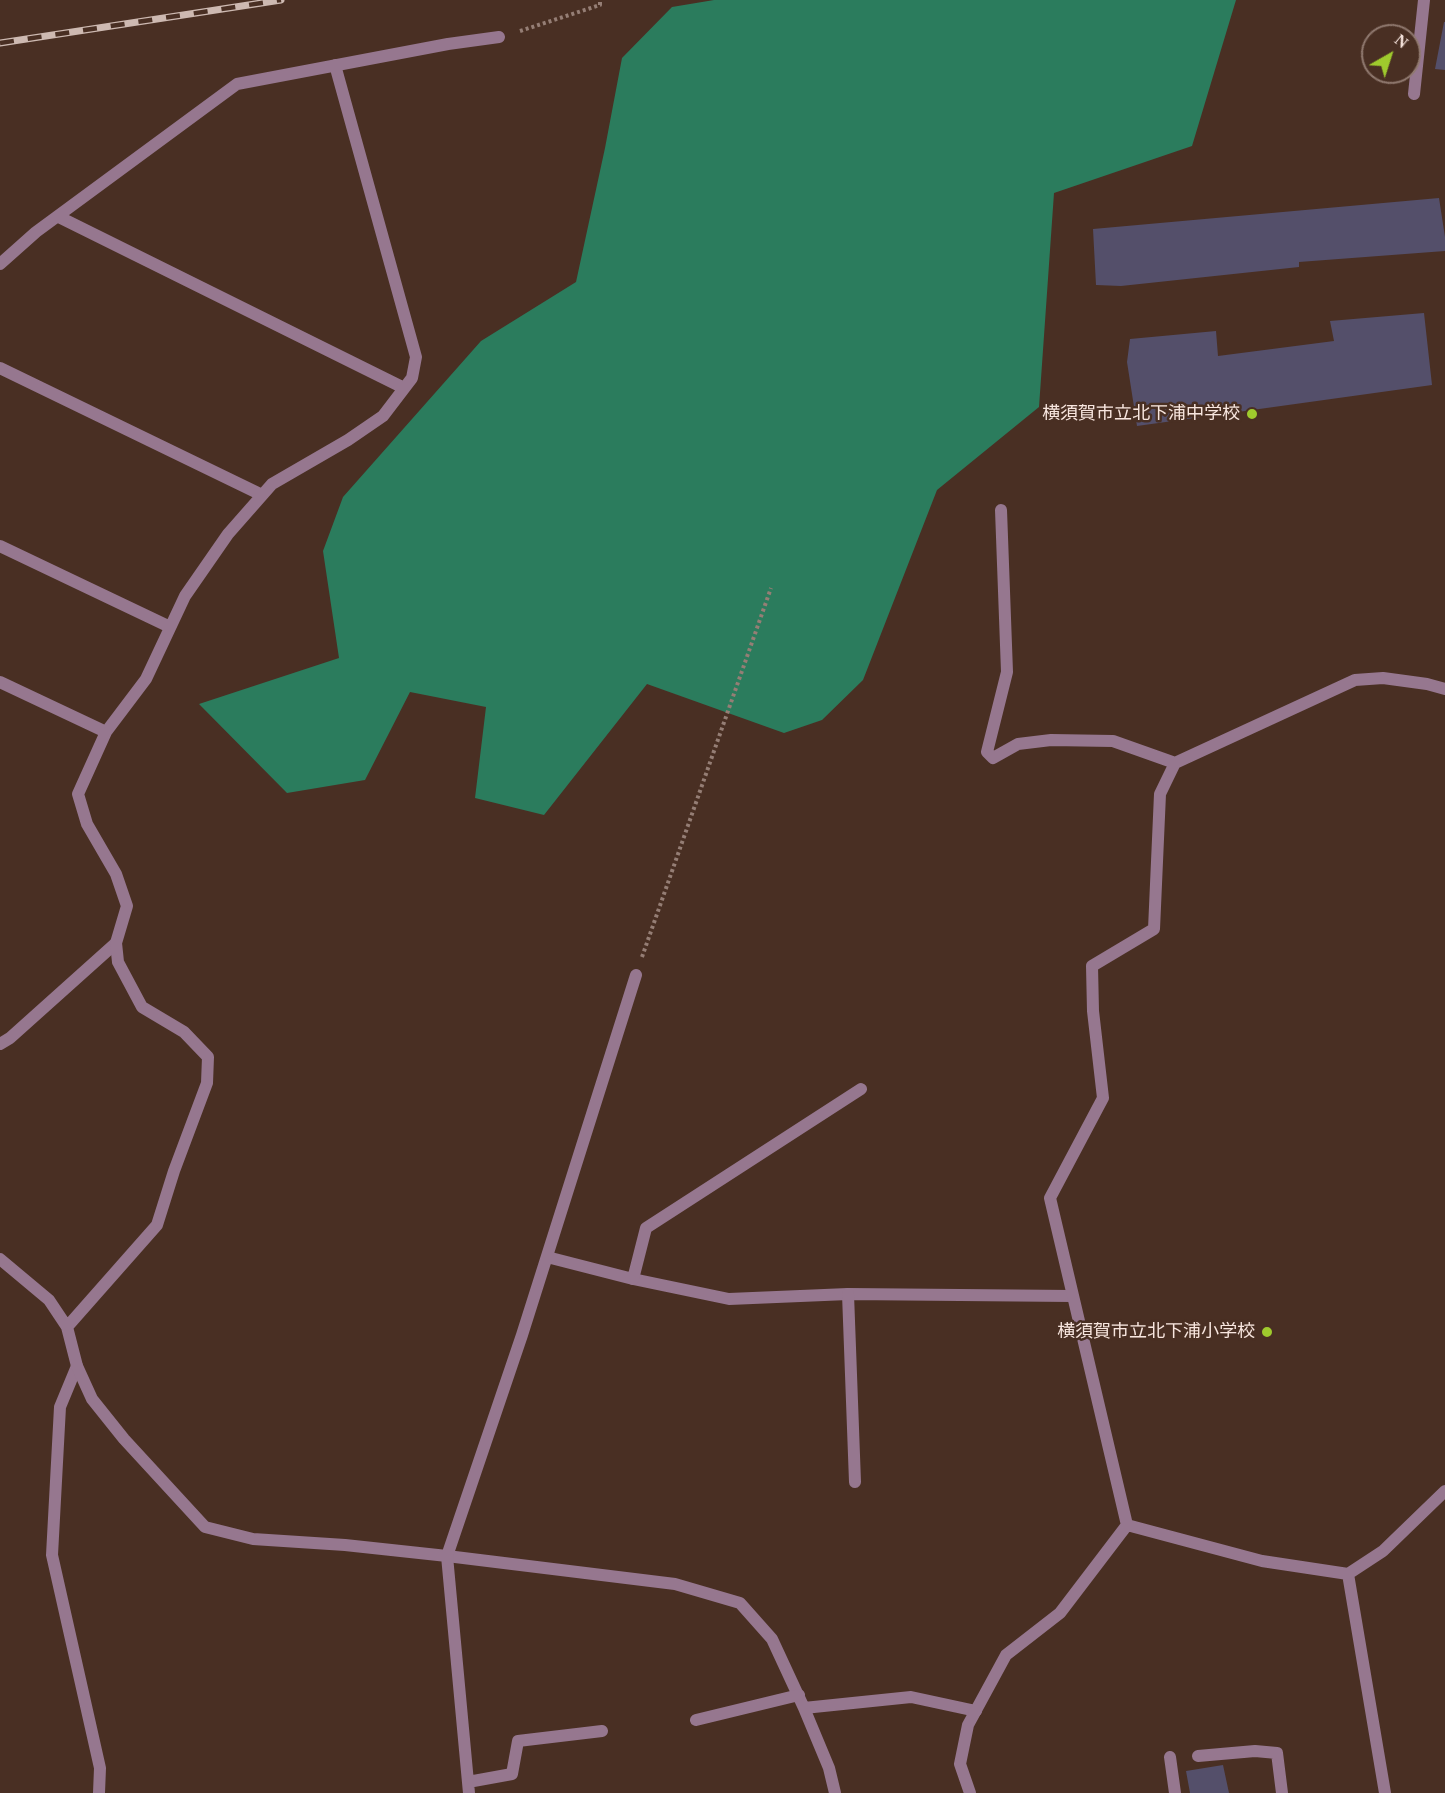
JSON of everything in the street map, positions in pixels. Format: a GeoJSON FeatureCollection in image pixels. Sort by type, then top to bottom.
{"type":"FeatureCollection","features":[{"type":"Feature","properties":{"kind":"street"},"geometry":{"type":"LineString","coordinates":[[1414,94],[1424,0]]}},
{"type":"Feature","properties":{"kind":"street"},"geometry":{"type":"LineString","coordinates":[[0,264],[36,232],[237,84],[448,44],[499,37]]}},
{"type":"Feature","properties":{"kind":"street"},"geometry":{"type":"LineString","coordinates":[[67,1327],[157,1225],[174,1171],[207,1083],[208,1057],[184,1032],[142,1007],[118,962],[116,943],[127,906],[116,874],[87,824],[78,794],[106,732],[146,679],[191,587],[228,534],[272,484],[348,440],[383,416],[411,378],[416,357],[335,65]]}},
{"type":"Feature","properties":{"kind":"street"},"geometry":{"type":"LineString","coordinates":[[59,217],[404,388]]}},
{"type":"Feature","properties":{"kind":"street"},"geometry":{"type":"LineString","coordinates":[[0,368],[262,495]]}},
{"type":"Feature","properties":{"kind":"street"},"geometry":{"type":"LineString","coordinates":[[1001,510],[1007,672],[987,752],[993,758],[1018,744],[1051,740],[1113,741],[1175,763]]}},
{"type":"Feature","properties":{"kind":"street"},"geometry":{"type":"LineString","coordinates":[[0,546],[170,627]]}},
{"type":"Feature","properties":{"kind":"street"},"geometry":{"type":"LineString","coordinates":[[1127,1525],[1050,1198],[1103,1098],[1093,1011],[1092,966],[1154,928],[1160,794],[1175,763],[1355,680],[1383,678],[1445,689]]}},
{"type":"Feature","properties":{"kind":"street"},"geometry":{"type":"LineString","coordinates":[[0,682],[106,732]]}},
{"type":"Feature","properties":{"kind":"street"},"geometry":{"type":"LineString","coordinates":[[0,1044],[10,1038],[116,943]]}},
{"type":"Feature","properties":{"kind":"street"},"geometry":{"type":"LineString","coordinates":[[602,1731],[518,1741],[512,1774],[469,1788],[447,1556],[547,1257],[635,977]]}},
{"type":"Feature","properties":{"kind":"street"},"geometry":{"type":"LineString","coordinates":[[633,1279],[646,1228],[861,1089]]}},
{"type":"Feature","properties":{"kind":"street"},"geometry":{"type":"LineString","coordinates":[[547,1257],[633,1279],[729,1299],[848,1294],[1072,1296]]}},
{"type":"Feature","properties":{"kind":"street"},"geometry":{"type":"LineString","coordinates":[[0,1259],[49,1300],[67,1327],[77,1366],[92,1398],[124,1439],[205,1527],[253,1539],[345,1545],[675,1584],[741,1603],[772,1639],[799,1695],[829,1768],[835,1793]]}},
{"type":"Feature","properties":{"kind":"street"},"geometry":{"type":"LineString","coordinates":[[848,1294],[855,1482]]}},
{"type":"Feature","properties":{"kind":"street"},"geometry":{"type":"LineString","coordinates":[[77,1366],[60,1407],[52,1555],[100,1768],[99,1793]]}},
{"type":"Feature","properties":{"kind":"street"},"geometry":{"type":"LineString","coordinates":[[1127,1525],[1262,1561],[1348,1574],[1383,1551],[1445,1491]]}},
{"type":"Feature","properties":{"kind":"street"},"geometry":{"type":"LineString","coordinates":[[970,1793],[960,1764],[968,1725],[1006,1654],[1060,1614],[1127,1525]]}},
{"type":"Feature","properties":{"kind":"street"},"geometry":{"type":"LineString","coordinates":[[1348,1574],[1385,1793]]}},
{"type":"Feature","properties":{"kind":"street"},"geometry":{"type":"LineString","coordinates":[[696,1720],[799,1695]]}},
{"type":"Feature","properties":{"kind":"street"},"geometry":{"type":"LineString","coordinates":[[804,1708],[912,1697],[976,1711]]}},
{"type":"Feature","properties":{"kind":"street"},"geometry":{"type":"LineString","coordinates":[[1198,1756],[1255,1751],[1277,1753],[1282,1793]]}},
{"type":"Feature","properties":{"kind":"street"},"geometry":{"type":"LineString","coordinates":[[1170,1757],[1175,1793]]}},
{"type":"Feature","properties":{"kind":"path"},"geometry":{"type":"LineString","coordinates":[[499,37],[600,5],[600,0]]}},
{"type":"Feature","properties":{"kind":"path"},"geometry":{"type":"LineString","coordinates":[[635,977],[771,588]]}},
{"type":"Feature","properties":{"kind":"green space"},"geometry":{"type":"Polygon","coordinates":[[[714,0],[1236,0],[1192,146],[1054,193],[1039,407],[937,490],[863,680],[822,720],[784,733],[647,684],[544,815],[475,798],[486,707],[410,692],[365,780],[287,793],[199,704],[339,658],[323,551],[343,497],[481,341],[576,282],[622,58],[672,7],[714,0]]]}},
{"type":"Feature","properties":{"kind":"building"},"geometry":{"type":"Polygon","coordinates":[[[1445,22],[1445,70],[1435,69],[1445,22]]]}},
{"type":"Feature","properties":{"kind":"building"},"geometry":{"type":"Polygon","coordinates":[[[1439,198],[1445,251],[1299,262],[1299,267],[1121,286],[1096,285],[1093,229],[1439,198]]]}},
{"type":"Feature","properties":{"kind":"building"},"geometry":{"type":"Polygon","coordinates":[[[1424,313],[1432,385],[1137,426],[1127,362],[1130,339],[1216,331],[1218,356],[1334,341],[1330,321],[1424,313]]]}},
{"type":"Feature","properties":{"kind":"building"},"geometry":{"type":"Polygon","coordinates":[[[1223,1765],[1229,1793],[1190,1793],[1186,1771],[1223,1765]]]}},
{"type":"Feature","properties":{"kind":"railway"},"geometry":{"type":"LineString","coordinates":[[0,43],[281,0]]}},
{"type":"Feature","properties":{"kind":"place","name":"横須賀市立北下浦中学校"},"geometry":{"type":"Point","coordinates":[1252,414]}},
{"type":"Feature","properties":{"kind":"place","name":"横須賀市立北下浦小学校"},"geometry":{"type":"Point","coordinates":[1267,1332]}}]}
